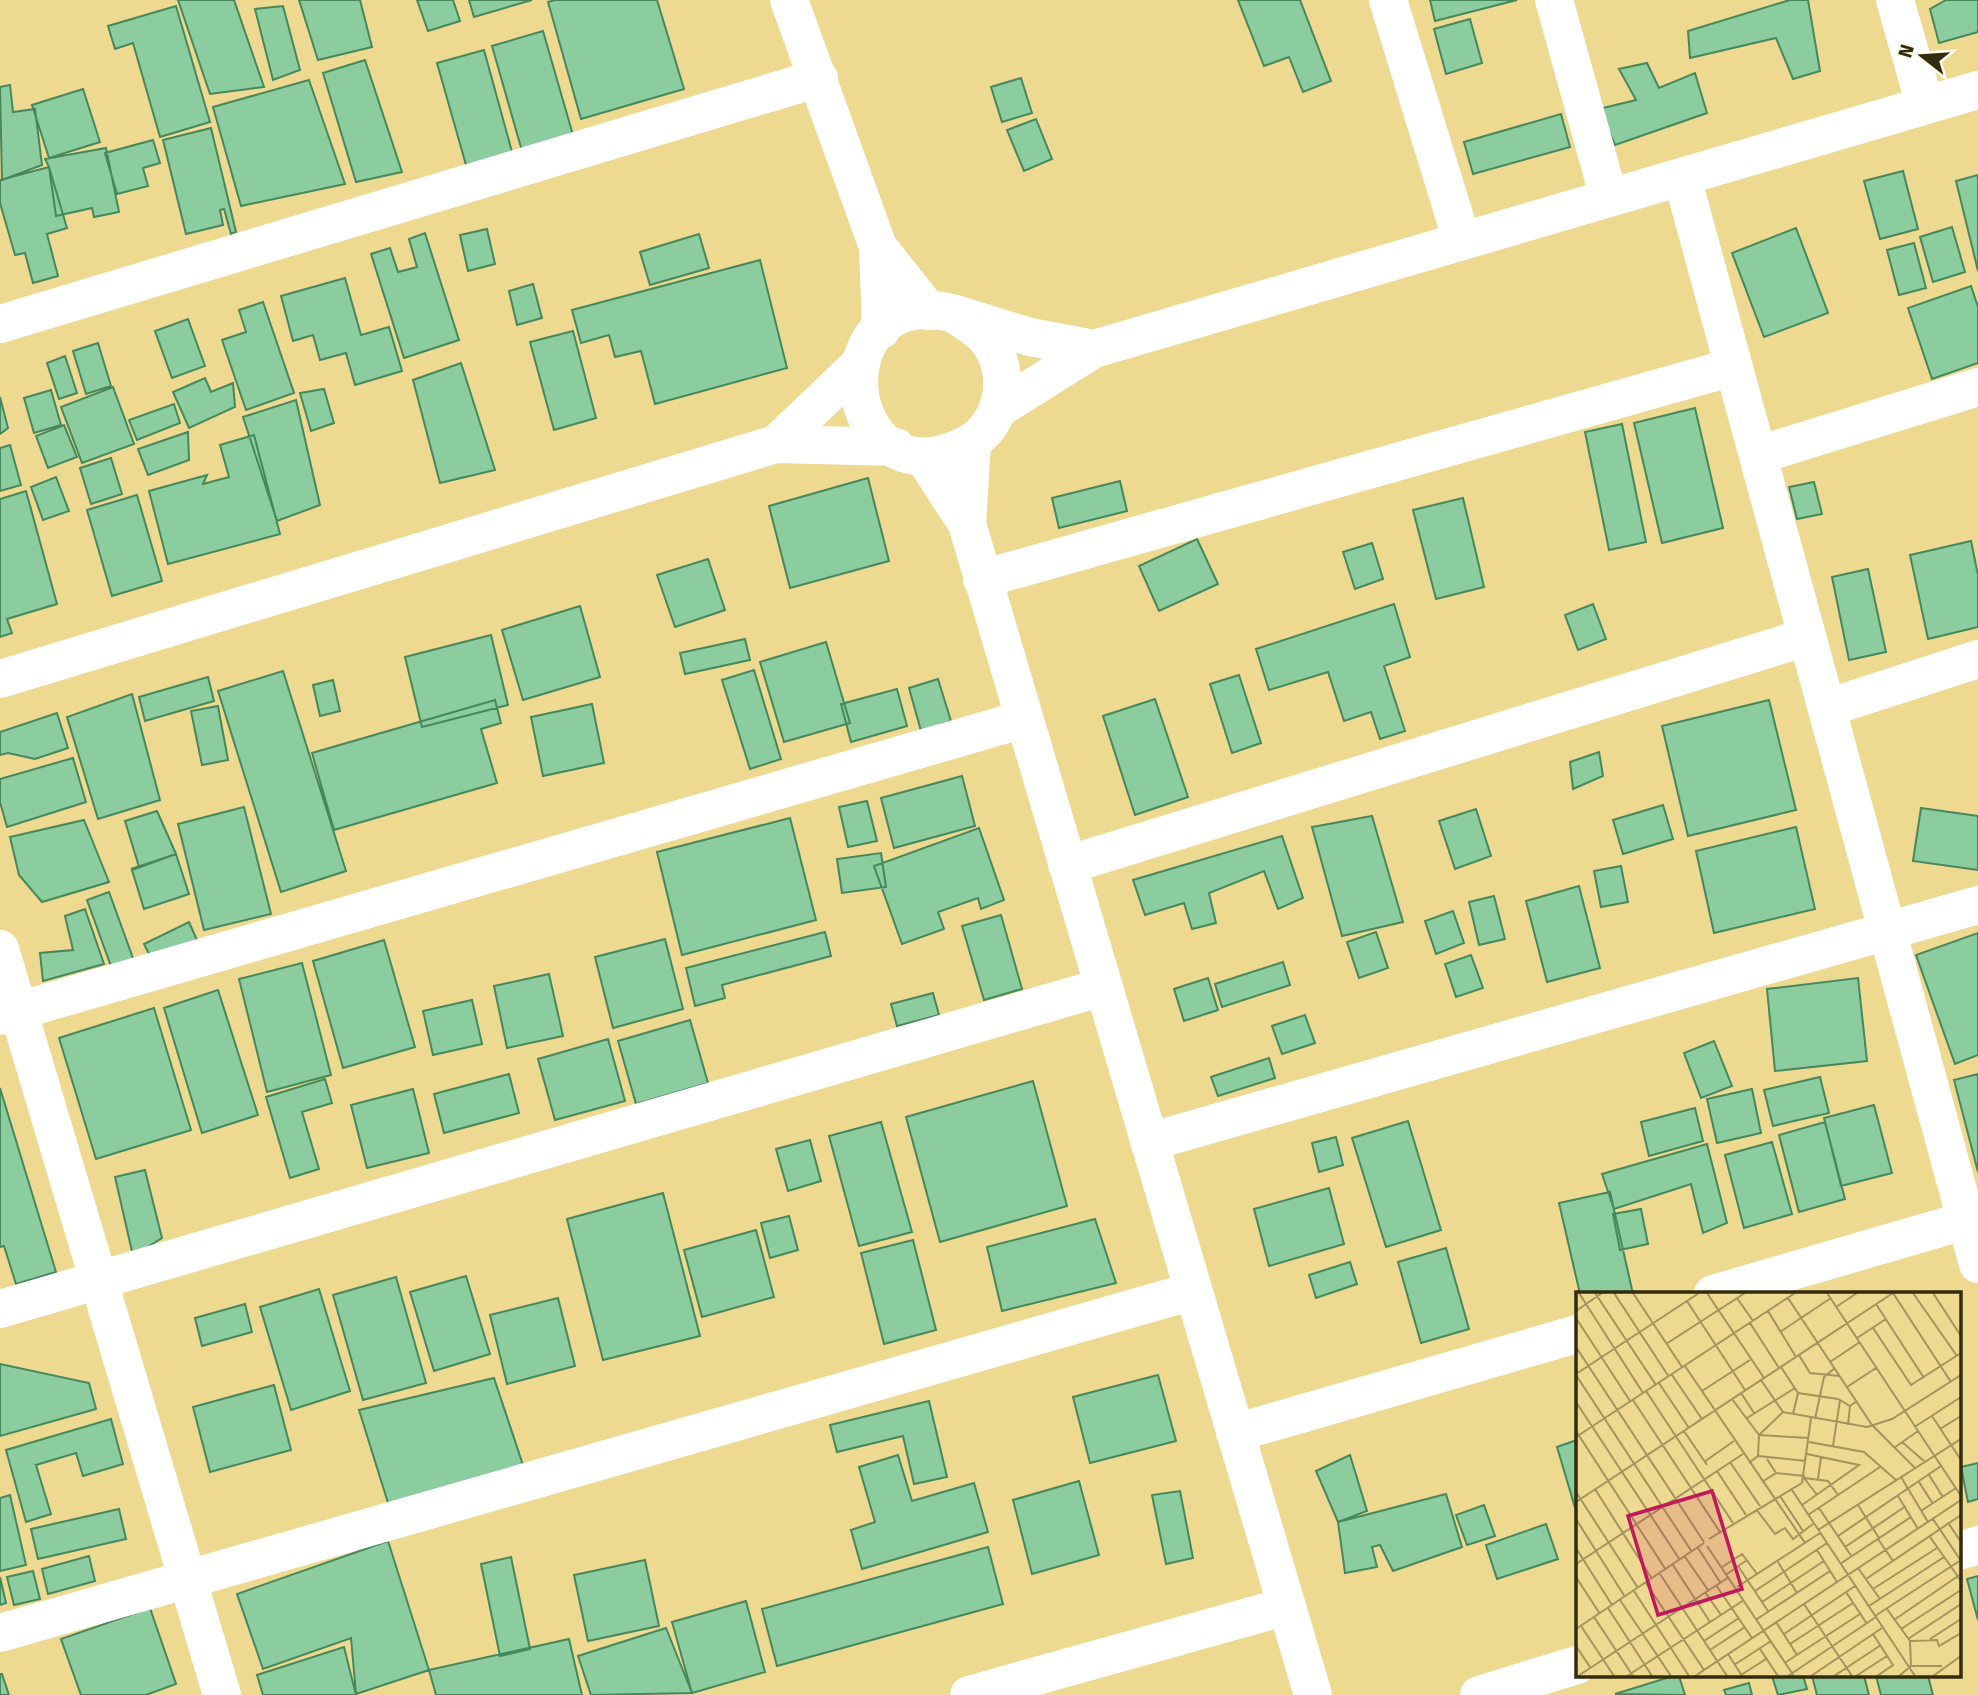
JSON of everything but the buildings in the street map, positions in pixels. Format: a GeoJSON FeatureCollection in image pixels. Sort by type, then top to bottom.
{"type":"FeatureCollection","features":[{"type":"Feature","properties":{"kind":"street"},"geometry":{"type":"LineString","coordinates":[[789,0],[878,247],[881,330]]}},
{"type":"Feature","properties":{"kind":"street"},"geometry":{"type":"LineString","coordinates":[[1388,0],[1462,241]]}},
{"type":"Feature","properties":{"kind":"street"},"geometry":{"type":"LineString","coordinates":[[1553,0],[1609,198]]}},
{"type":"Feature","properties":{"kind":"street"},"geometry":{"type":"LineString","coordinates":[[1895,0],[1925,105]]}},
{"type":"Feature","properties":{"kind":"street"},"geometry":{"type":"LineString","coordinates":[[0,324],[819,78]]}},
{"type":"Feature","properties":{"kind":"street"},"geometry":{"type":"LineString","coordinates":[[998,409],[1094,349],[1978,90]]}},
{"type":"Feature","properties":{"kind":"street"},"geometry":{"type":"LineString","coordinates":[[1682,177],[1888,931],[1972,1219],[1978,1264]]}},
{"type":"Feature","properties":{"kind":"street"},"geometry":{"type":"LineString","coordinates":[[0,679],[776,444],[948,454],[972,443],[988,428],[998,409],[1003,380],[995,351],[978,328],[940,312],[878,247]]}},
{"type":"Feature","properties":{"kind":"street"},"geometry":{"type":"LineString","coordinates":[[967,524],[909,452],[879,436],[859,403],[857,383],[865,351],[881,330],[911,313],[940,312],[1030,337],[1094,349]]}},
{"type":"Feature","properties":{"kind":"street"},"geometry":{"type":"LineString","coordinates":[[776,444],[860,364]]}},
{"type":"Feature","properties":{"kind":"street"},"geometry":{"type":"LineString","coordinates":[[982,579],[1732,367]]}},
{"type":"Feature","properties":{"kind":"street"},"geometry":{"type":"LineString","coordinates":[[1758,455],[1978,387]]}},
{"type":"Feature","properties":{"kind":"street"},"geometry":{"type":"LineString","coordinates":[[972,443],[967,524],[1313,1695]]}},
{"type":"Feature","properties":{"kind":"street"},"geometry":{"type":"LineString","coordinates":[[1067,864],[1807,637]]}},
{"type":"Feature","properties":{"kind":"street"},"geometry":{"type":"LineString","coordinates":[[1827,708],[1978,659]]}},
{"type":"Feature","properties":{"kind":"street"},"geometry":{"type":"LineString","coordinates":[[9,1013],[1024,719]]}},
{"type":"Feature","properties":{"kind":"street"},"geometry":{"type":"LineString","coordinates":[[1149,1142],[1978,905]]}},
{"type":"Feature","properties":{"kind":"street"},"geometry":{"type":"LineString","coordinates":[[0,950],[9,1013],[99,1280],[222,1695]]}},
{"type":"Feature","properties":{"kind":"street"},"geometry":{"type":"LineString","coordinates":[[0,1309],[1103,987]]}},
{"type":"Feature","properties":{"kind":"street"},"geometry":{"type":"LineString","coordinates":[[1720,1292],[1972,1219]]}},
{"type":"Feature","properties":{"kind":"street"},"geometry":{"type":"LineString","coordinates":[[0,1633],[1193,1291]]}},
{"type":"Feature","properties":{"kind":"street"},"geometry":{"type":"LineString","coordinates":[[1235,1433],[1576,1334]]}},
{"type":"Feature","properties":{"kind":"street"},"geometry":{"type":"LineString","coordinates":[[1960,1551],[1978,1545]]}},
{"type":"Feature","properties":{"kind":"street"},"geometry":{"type":"LineString","coordinates":[[969,1695],[1287,1605]]}},
{"type":"Feature","properties":{"kind":"street"},"geometry":{"type":"LineString","coordinates":[[1479,1695],[1576,1665]]}}]}
